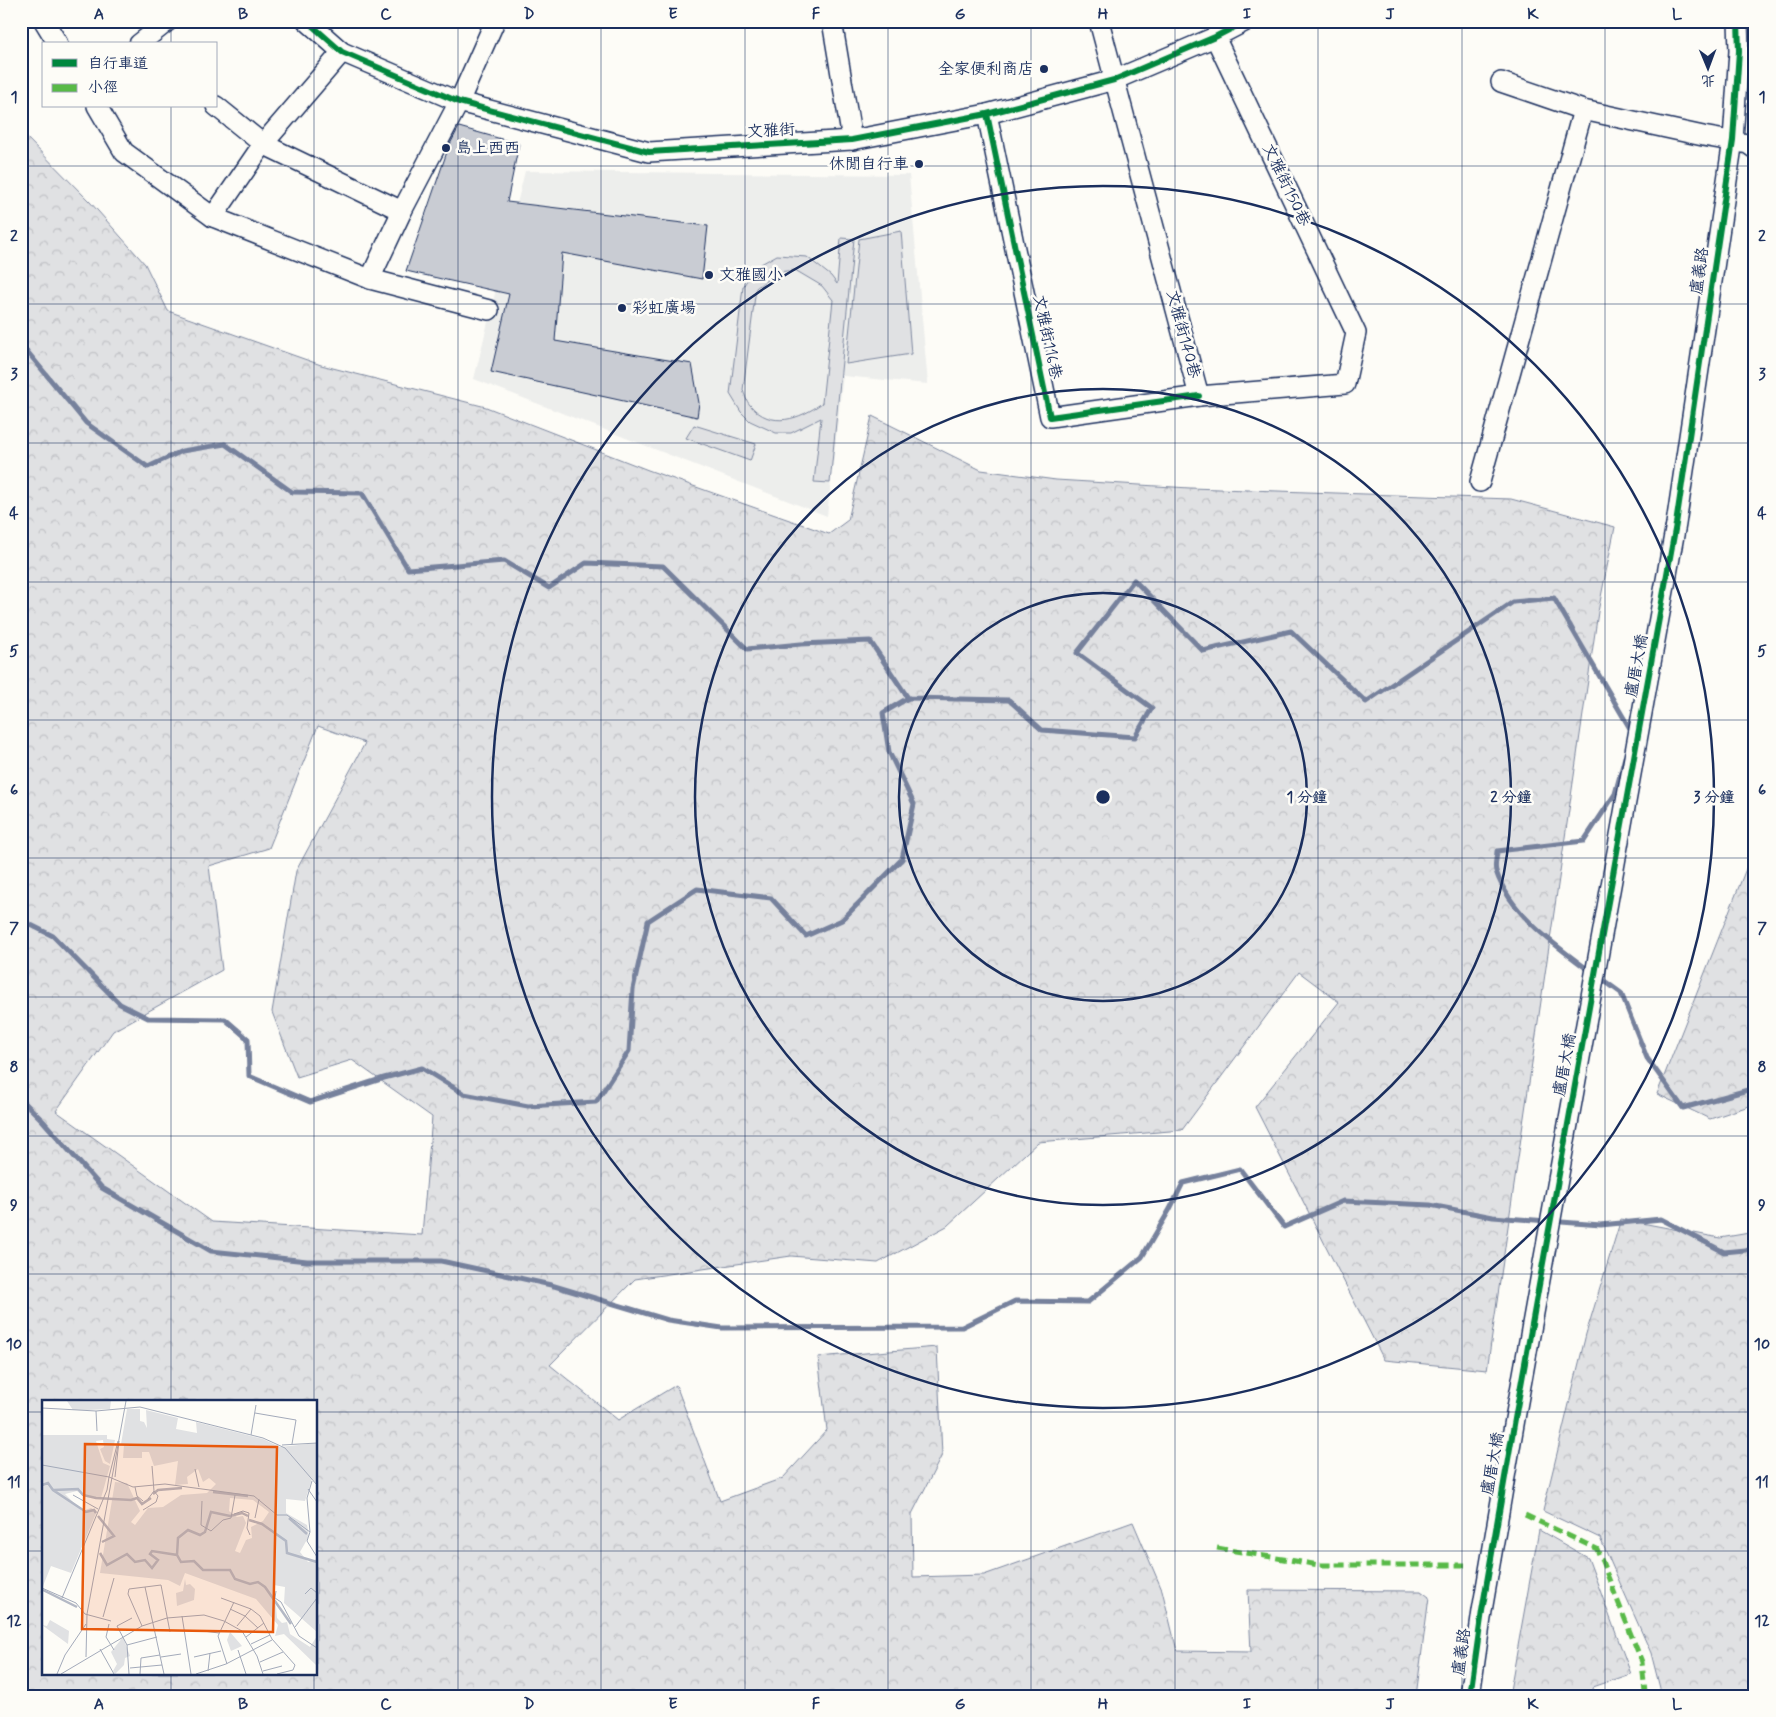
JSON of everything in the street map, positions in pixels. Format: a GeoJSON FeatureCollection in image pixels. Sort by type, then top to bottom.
{"type":"FeatureCollection","features":[{"type":"Feature","properties":{"kind":"street"},"geometry":{"type":"LineString","coordinates":[[44,21],[57,42]]}},
{"type":"Feature","properties":{"kind":"street"},"geometry":{"type":"LineString","coordinates":[[146,42],[168,21]]}},
{"type":"Feature","properties":{"kind":"street","name":"文雅街"},"geometry":{"type":"LineString","coordinates":[[307,21],[342,52],[459,102],[649,152],[852,140],[987,114],[1114,80],[1215,38],[1246,21]]}},
{"type":"Feature","properties":{"kind":"street"},"geometry":{"type":"LineString","coordinates":[[370,279],[402,210],[459,102],[495,21]]}},
{"type":"Feature","properties":{"kind":"street"},"geometry":{"type":"LineString","coordinates":[[832,21],[852,140]]}},
{"type":"Feature","properties":{"kind":"street","name":"文雅街140巷"},"geometry":{"type":"LineString","coordinates":[[1099,21],[1199,396],[1345,384],[1356,333]]}},
{"type":"Feature","properties":{"kind":"street","name":"盧義路"},"geometry":{"type":"LineString","coordinates":[[1676,524],[1733,140],[1739,51],[1738,21]]}},
{"type":"Feature","properties":{"kind":"street","name":"文雅街150巷"},"geometry":{"type":"LineString","coordinates":[[1215,38],[1356,333]]}},
{"type":"Feature","properties":{"kind":"street"},"geometry":{"type":"LineString","coordinates":[[213,217],[263,144],[342,52]]}},
{"type":"Feature","properties":{"kind":"street"},"geometry":{"type":"LineString","coordinates":[[1501,82],[1583,110],[1703,136],[1733,140],[1748,144],[1755,149]]}},
{"type":"Feature","properties":{"kind":"street"},"geometry":{"type":"LineString","coordinates":[[98,108],[124,152],[213,217],[370,279],[489,310]]}},
{"type":"Feature","properties":{"kind":"street"},"geometry":{"type":"LineString","coordinates":[[218,108],[263,144],[402,210]]}},
{"type":"Feature","properties":{"kind":"street"},"geometry":{"type":"LineString","coordinates":[[1480,482],[1583,110]]}},
{"type":"Feature","properties":{"kind":"street","name":"文雅街116巷"},"geometry":{"type":"LineString","coordinates":[[987,114],[1050,417],[1199,396]]}},
{"type":"Feature","properties":{"kind":"street","name":"盧厝大橋"},"geometry":{"type":"LineString","coordinates":[[1482,1611],[1676,524]]}},
{"type":"Feature","properties":{"kind":"street","name":"盧義路"},"geometry":{"type":"LineString","coordinates":[[1470,1696],[1482,1611]]}},
{"type":"Feature","properties":{"kind":"shaded area","name":"文雅國小"},"geometry":{"type":"Polygon","coordinates":[[[525,171],[909,175],[928,384],[843,376],[827,516],[474,379],[525,171]]]}},
{"type":"Feature","properties":{"kind":"green space"},"geometry":{"type":"Polygon","coordinates":[[[21,132],[90,202],[145,264],[168,311],[321,365],[486,407],[648,470],[829,534],[848,520],[872,416],[981,470],[1056,480],[1190,488],[1511,499],[1615,527],[1598,612],[1487,1370],[1384,1360],[1255,1107],[1339,1002],[1299,972],[1182,1130],[1038,1142],[947,1226],[878,1263],[791,1256],[635,1279],[550,1365],[618,1420],[676,1385],[720,1501],[783,1478],[827,1430],[818,1357],[937,1347],[942,1455],[912,1514],[913,1577],[984,1575],[1133,1522],[1162,1590],[1177,1651],[1251,1652],[1248,1590],[1421,1591],[1429,1597],[1416,1696],[21,1696],[21,132]],[[318,726],[269,848],[209,866],[222,970],[113,1031],[56,1111],[212,1222],[422,1235],[432,1117],[352,1060],[297,1077],[272,1012],[296,871],[365,743],[318,726]]]}},
{"type":"Feature","properties":{"kind":"green space"},"geometry":{"type":"Polygon","coordinates":[[[901,231],[911,354],[846,364],[859,239],[901,231]]]}},
{"type":"Feature","properties":{"kind":"green space"},"geometry":{"type":"Polygon","coordinates":[[[841,238],[854,239],[830,483],[814,482],[821,418],[791,433],[776,433],[750,421],[741,412],[730,394],[743,287],[754,268],[777,255],[807,257],[831,276],[837,284],[841,238]],[[795,270],[778,272],[756,288],[743,390],[750,405],[758,413],[776,420],[786,419],[804,414],[822,403],[833,300],[822,286],[795,270]]]}},
{"type":"Feature","properties":{"kind":"green space"},"geometry":{"type":"Polygon","coordinates":[[[694,425],[756,444],[750,461],[686,438],[694,425]]]}},
{"type":"Feature","properties":{"kind":"green space"},"geometry":{"type":"Polygon","coordinates":[[[1755,846],[1755,1104],[1710,1119],[1657,1094],[1755,846]]]}},
{"type":"Feature","properties":{"kind":"green space"},"geometry":{"type":"Polygon","coordinates":[[[1621,1219],[1720,1238],[1755,1232],[1755,1696],[1662,1696],[1651,1653],[1600,1538],[1543,1511],[1586,1334],[1621,1219]]]}},
{"type":"Feature","properties":{"kind":"green space"},"geometry":{"type":"Polygon","coordinates":[[[1539,1530],[1588,1558],[1631,1674],[1593,1687],[1595,1696],[1509,1696],[1539,1530]]]}},
{"type":"Feature","properties":{"kind":"building"},"geometry":{"type":"Polygon","coordinates":[[[459,127],[519,144],[507,202],[708,226],[702,279],[562,253],[555,341],[692,364],[699,403],[697,417],[491,372],[509,294],[406,271],[449,146],[459,127]]]}},
{"type":"Feature","properties":{"kind":"waterway"},"geometry":{"type":"LineString","coordinates":[[21,344],[86,423],[148,467],[182,451],[225,444],[292,492],[362,493],[408,569],[504,561],[549,588],[586,563],[663,566],[747,649],[870,641],[908,698],[1009,700],[1042,730],[1135,737],[1152,708],[1077,653],[1134,580],[1203,651],[1291,631],[1366,702],[1513,602],[1554,598],[1632,734]]}},
{"type":"Feature","properties":{"kind":"waterway"},"geometry":{"type":"LineString","coordinates":[[21,920],[53,936],[120,1004],[148,1018],[225,1019],[248,1039],[249,1076],[310,1102],[422,1068],[464,1094],[528,1106],[596,1102],[629,1051],[633,989],[648,921],[697,889],[771,898],[806,936],[842,920],[902,859],[914,804],[889,752],[883,713],[908,698]]}},
{"type":"Feature","properties":{"kind":"waterway"},"geometry":{"type":"LineString","coordinates":[[1590,971],[1535,927],[1512,901],[1496,871],[1497,851],[1584,841],[1615,794],[1625,757]]}},
{"type":"Feature","properties":{"kind":"waterway"},"geometry":{"type":"LineString","coordinates":[[1599,977],[1621,993],[1647,1058],[1683,1108],[1755,1088]]}},
{"type":"Feature","properties":{"kind":"waterway"},"geometry":{"type":"LineString","coordinates":[[21,1099],[102,1188],[211,1251],[307,1261],[441,1261],[551,1285],[668,1320],[722,1328],[962,1327],[1015,1301],[1088,1302],[1142,1257],[1183,1183],[1240,1169],[1284,1227],[1343,1201],[1430,1205],[1493,1217],[1601,1225],[1661,1219],[1724,1252],[1755,1249]]}},
{"type":"Feature","properties":{"kind":"marked path"},"geometry":{"type":"LineString","coordinates":[[1525,1515],[1597,1549],[1642,1662],[1645,1693]]}},
{"type":"Feature","properties":{"kind":"marked path"},"geometry":{"type":"LineString","coordinates":[[1217,1548],[1319,1565],[1465,1565]]}},
{"type":"Feature","properties":{"kind":"cycle path"},"geometry":{"type":"LineString","coordinates":[[307,21],[342,52],[459,102],[649,152],[852,140],[987,114],[1114,80],[1215,37],[1246,21]]}},
{"type":"Feature","properties":{"kind":"cycle path"},"geometry":{"type":"LineString","coordinates":[[1470,1696],[1482,1611],[1516,1413],[1676,524],[1733,140],[1739,51],[1738,21]]}},
{"type":"Feature","properties":{"kind":"cycle path"},"geometry":{"type":"LineString","coordinates":[[987,114],[1050,417],[1199,396]]}},
{"type":"Feature","properties":{"kind":"place","name":"全家便利商店"},"geometry":{"type":"Point","coordinates":[1044,69]}},
{"type":"Feature","properties":{"kind":"place","name":"島上西西"},"geometry":{"type":"Point","coordinates":[446,148]}},
{"type":"Feature","properties":{"kind":"place","name":"休閒自行車"},"geometry":{"type":"Point","coordinates":[919,164]}},
{"type":"Feature","properties":{"kind":"place","name":"文雅國小"},"geometry":{"type":"Point","coordinates":[709,275]}},
{"type":"Feature","properties":{"kind":"place","name":"彩虹廣場"},"geometry":{"type":"Point","coordinates":[622,308]}}]}
